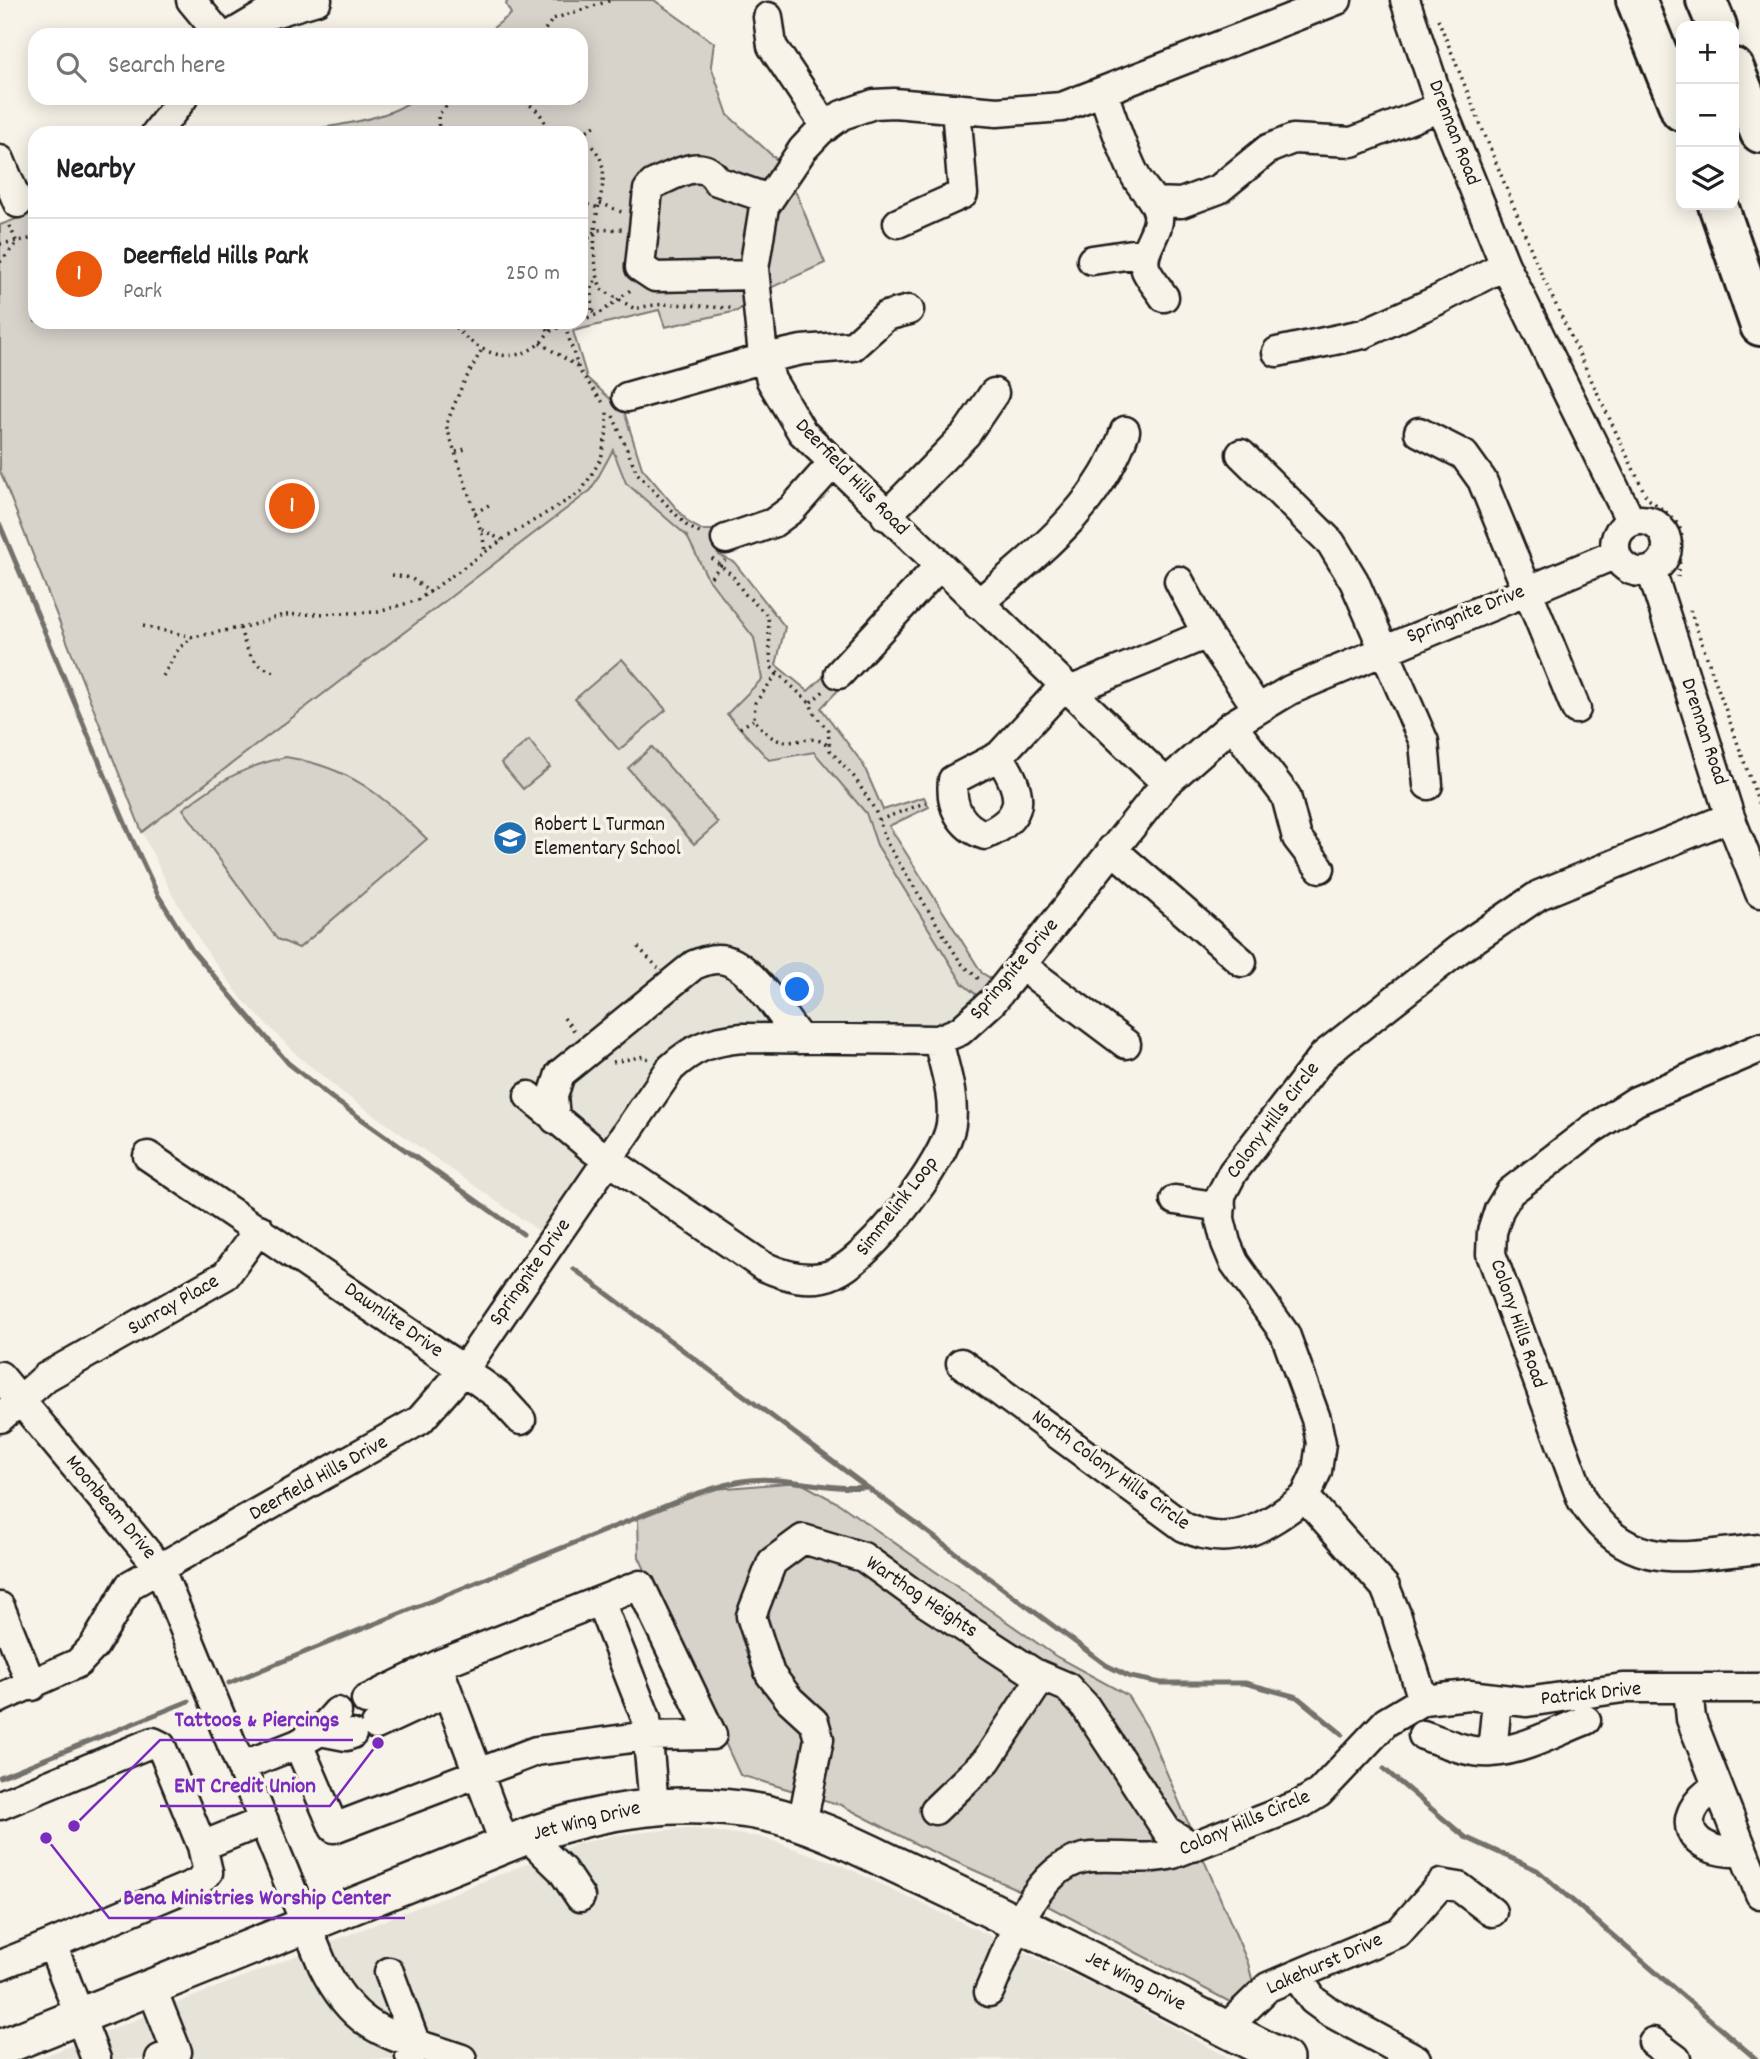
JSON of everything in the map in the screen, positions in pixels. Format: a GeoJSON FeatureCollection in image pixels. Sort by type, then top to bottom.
{"type":"FeatureCollection","features":[{"type":"Feature","properties":{"kind":"highway"},"geometry":{"type":"LineString","coordinates":[[1636,0],[1676,98]]}},
{"type":"Feature","properties":{"kind":"highway"},"geometry":{"type":"LineString","coordinates":[[1706,0],[1715,21]]}},
{"type":"Feature","properties":{"kind":"highway"},"geometry":{"type":"LineString","coordinates":[[1739,80],[1760,133]]}},
{"type":"Feature","properties":{"kind":"highway"},"geometry":{"type":"LineString","coordinates":[[1720,210],[1760,326]]}},
{"type":"Feature","properties":{"kind":"main road","name":"Jet Wing Drive"},"geometry":{"type":"LineString","coordinates":[[0,2049],[516,1841],[601,1814],[683,1804],[766,1814],[802,1824],[1021,1923],[1285,2059]]}},
{"type":"Feature","properties":{"kind":"street"},"geometry":{"type":"LineString","coordinates":[[191,0],[214,28]]}},
{"type":"Feature","properties":{"kind":"street"},"geometry":{"type":"LineString","coordinates":[[240,28],[263,16],[317,0]]}},
{"type":"Feature","properties":{"kind":"street","name":"Deerfield Hills Road"},"geometry":{"type":"LineString","coordinates":[[1166,783],[832,464],[802,432],[771,380],[765,358],[754,275],[764,207],[803,149],[825,127],[842,115],[874,104],[1033,111],[1062,107],[1337,0]]}},
{"type":"Feature","properties":{"kind":"street","name":"Drennan Road"},"geometry":{"type":"LineString","coordinates":[[1405,0],[1441,107],[1505,265],[1631,522]]}},
{"type":"Feature","properties":{"kind":"street"},"geometry":{"type":"LineString","coordinates":[[768,17],[772,46],[825,127]]}},
{"type":"Feature","properties":{"kind":"street"},"geometry":{"type":"LineString","coordinates":[[1103,92],[1133,171],[1154,202],[1159,215],[1156,234],[1146,252],[1145,268],[1164,297]]}},
{"type":"Feature","properties":{"kind":"street"},"geometry":{"type":"LineString","coordinates":[[161,126],[178,105]]}},
{"type":"Feature","properties":{"kind":"street"},"geometry":{"type":"LineString","coordinates":[[1154,202],[1181,203],[1210,193],[1268,149],[1293,139],[1352,142],[1441,107]]}},
{"type":"Feature","properties":{"kind":"street"},"geometry":{"type":"LineString","coordinates":[[898,223],[963,194],[956,108]]}},
{"type":"Feature","properties":{"kind":"street"},"geometry":{"type":"LineString","coordinates":[[0,160],[15,208]]}},
{"type":"Feature","properties":{"kind":"street"},"geometry":{"type":"LineString","coordinates":[[754,275],[648,274],[640,267],[648,190],[663,180],[695,167],[703,167],[712,172],[717,181],[769,198]]}},
{"type":"Feature","properties":{"kind":"street"},"geometry":{"type":"LineString","coordinates":[[1092,260],[1146,252]]}},
{"type":"Feature","properties":{"kind":"street"},"geometry":{"type":"LineString","coordinates":[[1278,352],[1363,334],[1438,300],[1505,265]]}},
{"type":"Feature","properties":{"kind":"street"},"geometry":{"type":"LineString","coordinates":[[617,402],[765,358],[853,346],[886,316],[909,310]]}},
{"type":"Feature","properties":{"kind":"street"},"geometry":{"type":"LineString","coordinates":[[886,516],[966,435],[994,393]]}},
{"type":"Feature","properties":{"kind":"street"},"geometry":{"type":"LineString","coordinates":[[978,604],[1044,549],[1088,502],[1115,460],[1125,431]]}},
{"type":"Feature","properties":{"kind":"street"},"geometry":{"type":"LineString","coordinates":[[1419,432],[1464,455],[1482,480],[1576,709]]}},
{"type":"Feature","properties":{"kind":"street"},"geometry":{"type":"LineString","coordinates":[[1241,454],[1331,543],[1354,581],[1424,742],[1428,785]]}},
{"type":"Feature","properties":{"kind":"street"},"geometry":{"type":"LineString","coordinates":[[717,548],[773,523],[792,509],[832,464]]}},
{"type":"Feature","properties":{"kind":"street"},"geometry":{"type":"LineString","coordinates":[[1648,521],[1663,532],[1667,550],[1659,566],[1643,573],[1626,568],[1616,554],[1619,532],[1631,522],[1648,521]]}},
{"type":"Feature","properties":{"kind":"street","name":"Springnite Drive"},"geometry":{"type":"LineString","coordinates":[[463,1371],[671,1068],[687,1053],[715,1040],[938,1040],[960,1031],[978,1018],[998,995],[1166,783],[1232,725],[1290,690],[1385,648],[1616,554]]}},
{"type":"Feature","properties":{"kind":"street"},"geometry":{"type":"LineString","coordinates":[[839,674],[939,566]]}},
{"type":"Feature","properties":{"kind":"street","name":"Drennan Road"},"geometry":{"type":"LineString","coordinates":[[1651,570],[1730,817],[1760,893]]}},
{"type":"Feature","properties":{"kind":"street"},"geometry":{"type":"LineString","coordinates":[[1179,581],[1207,634],[1258,709]]}},
{"type":"Feature","properties":{"kind":"street"},"geometry":{"type":"LineString","coordinates":[[999,756],[1008,770],[1018,804],[1012,819],[985,835],[975,832],[960,817],[951,795],[953,780],[999,756],[1067,689],[1207,634]]}},
{"type":"Feature","properties":{"kind":"street"},"geometry":{"type":"LineString","coordinates":[[1232,725],[1286,796],[1297,838],[1320,868]]}},
{"type":"Feature","properties":{"kind":"street","name":"Colony Hills Circle"},"geometry":{"type":"LineString","coordinates":[[1305,1497],[1317,1471],[1321,1443],[1316,1419],[1285,1334],[1234,1262],[1226,1242],[1220,1219],[1221,1195],[1233,1172],[1324,1055],[1458,950],[1539,895],[1730,817]]}},
{"type":"Feature","properties":{"kind":"street"},"geometry":{"type":"LineString","coordinates":[[1112,849],[1242,962]]}},
{"type":"Feature","properties":{"kind":"street"},"geometry":{"type":"LineString","coordinates":[[555,1119],[553,1096],[560,1074],[694,965],[712,958],[730,961],[745,971],[800,1039]]}},
{"type":"Feature","properties":{"kind":"street"},"geometry":{"type":"LineString","coordinates":[[1022,966],[1126,1044]]}},
{"type":"Feature","properties":{"kind":"street","name":"Simmelink Loop"},"geometry":{"type":"LineString","coordinates":[[529,1096],[610,1160],[763,1266],[785,1275],[808,1279],[833,1275],[855,1263],[872,1247],[946,1144],[952,1102],[938,1040]]}},
{"type":"Feature","properties":{"kind":"street","name":"Colony Hills Road"},"geometry":{"type":"LineString","coordinates":[[1760,1048],[1636,1101],[1592,1129],[1510,1192],[1499,1210],[1492,1232],[1491,1254],[1582,1500],[1594,1518],[1629,1548],[1648,1555],[1671,1558],[1760,1549]]}},
{"type":"Feature","properties":{"kind":"street"},"geometry":{"type":"LineString","coordinates":[[148,1156],[259,1229]]}},
{"type":"Feature","properties":{"kind":"street"},"geometry":{"type":"LineString","coordinates":[[1175,1200],[1221,1206]]}},
{"type":"Feature","properties":{"kind":"street","name":"Dawnlite Drive"},"geometry":{"type":"LineString","coordinates":[[259,1229],[498,1395],[522,1420]]}},
{"type":"Feature","properties":{"kind":"street","name":"Sunray Place"},"geometry":{"type":"LineString","coordinates":[[10,1410],[46,1377],[208,1288],[226,1275],[259,1229]]}},
{"type":"Feature","properties":{"kind":"street","name":"North Colony Hills Circle"},"geometry":{"type":"LineString","coordinates":[[961,1363],[1184,1527],[1204,1537],[1250,1532],[1269,1524],[1305,1497]]}},
{"type":"Feature","properties":{"kind":"street","name":"Deerfield Hills Drive"},"geometry":{"type":"LineString","coordinates":[[0,1698],[32,1686],[78,1663],[94,1647],[130,1585],[396,1436],[430,1411],[463,1371]]}},
{"type":"Feature","properties":{"kind":"street","name":"Moonbeam Drive"},"geometry":{"type":"LineString","coordinates":[[0,1376],[10,1410],[159,1567],[307,1926],[342,2001],[374,2028],[412,2051],[463,2059]]}},
{"type":"Feature","properties":{"kind":"street"},"geometry":{"type":"LineString","coordinates":[[1305,1497],[1385,1587],[1423,1700]]}},
{"type":"Feature","properties":{"kind":"street","name":"Warthog Heights"},"geometry":{"type":"LineString","coordinates":[[802,1824],[819,1739],[814,1722],[790,1700],[770,1674],[751,1616],[772,1562],[803,1539],[863,1557],[925,1602],[1042,1677],[1067,1687],[1085,1706],[1167,1831],[1193,1847]]}},
{"type":"Feature","properties":{"kind":"street"},"geometry":{"type":"LineString","coordinates":[[242,1766],[346,1724],[413,1710],[443,1677],[600,1601],[640,1585],[712,1735],[647,1736],[536,1751],[334,1828],[346,1724]]}},
{"type":"Feature","properties":{"kind":"street"},"geometry":{"type":"LineString","coordinates":[[600,1601],[646,1718],[654,1806]]}},
{"type":"Feature","properties":{"kind":"street"},"geometry":{"type":"LineString","coordinates":[[0,1607],[32,1686]]}},
{"type":"Feature","properties":{"kind":"street"},"geometry":{"type":"LineString","coordinates":[[443,1677],[478,1773],[516,1841],[562,1870],[580,1897]]}},
{"type":"Feature","properties":{"kind":"street"},"geometry":{"type":"LineString","coordinates":[[935,1810],[987,1760],[1042,1677]]}},
{"type":"Feature","properties":{"kind":"street"},"geometry":{"type":"LineString","coordinates":[[1688,1688],[1691,1719],[1760,1894]]}},
{"type":"Feature","properties":{"kind":"street","name":"Patrick Drive"},"geometry":{"type":"LineString","coordinates":[[1423,1700],[1469,1695],[1497,1701],[1527,1702],[1623,1689],[1760,1688]]}},
{"type":"Feature","properties":{"kind":"street","name":"Colony Hills Circle"},"geometry":{"type":"LineString","coordinates":[[989,1992],[1040,1887],[1057,1869],[1073,1860],[1093,1857],[1151,1859],[1193,1847],[1301,1804],[1319,1793],[1386,1722],[1423,1700]]}},
{"type":"Feature","properties":{"kind":"street"},"geometry":{"type":"LineString","coordinates":[[1492,1752],[1497,1701]]}},
{"type":"Feature","properties":{"kind":"street"},"geometry":{"type":"LineString","coordinates":[[1423,1735],[1473,1751],[1492,1752],[1513,1748],[1586,1720]]}},
{"type":"Feature","properties":{"kind":"street"},"geometry":{"type":"LineString","coordinates":[[0,1805],[153,1742],[160,1746],[202,1846],[208,1872],[197,1884],[0,1965]]}},
{"type":"Feature","properties":{"kind":"street"},"geometry":{"type":"LineString","coordinates":[[1717,1786],[1700,1797],[1691,1812],[1691,1828],[1699,1842],[1709,1850],[1743,1852]]}},
{"type":"Feature","properties":{"kind":"street"},"geometry":{"type":"LineString","coordinates":[[202,1846],[264,1821]]}},
{"type":"Feature","properties":{"kind":"street","name":"Lakehurst Drive"},"geometry":{"type":"LineString","coordinates":[[1225,2029],[1268,1987],[1399,1932],[1441,1884],[1460,1887],[1492,1912]]}},
{"type":"Feature","properties":{"kind":"street"},"geometry":{"type":"LineString","coordinates":[[52,1944],[96,2059]]}},
{"type":"Feature","properties":{"kind":"street"},"geometry":{"type":"LineString","coordinates":[[389,1972],[412,2051]]}},
{"type":"Feature","properties":{"kind":"street"},"geometry":{"type":"LineString","coordinates":[[1296,1975],[1313,2000],[1328,2011],[1416,2059]]}},
{"type":"Feature","properties":{"kind":"street"},"geometry":{"type":"LineString","coordinates":[[152,1989],[177,2052],[160,2059]]}},
{"type":"Feature","properties":{"kind":"street"},"geometry":{"type":"LineString","coordinates":[[1653,2042],[1676,2059]]}},
{"type":"Feature","properties":{"kind":"path"},"geometry":{"type":"LineString","coordinates":[[546,28],[553,19],[594,2],[612,0]]}},
{"type":"Feature","properties":{"kind":"path"},"geometry":{"type":"LineString","coordinates":[[1435,13],[1539,269],[1647,498],[1677,519],[1683,539],[1678,576],[1682,587]]}},
{"type":"Feature","properties":{"kind":"path"},"geometry":{"type":"LineString","coordinates":[[439,126],[438,114],[447,105]]}},
{"type":"Feature","properties":{"kind":"path"},"geometry":{"type":"LineString","coordinates":[[531,105],[546,121],[547,126]]}},
{"type":"Feature","properties":{"kind":"path"},"geometry":{"type":"LineString","coordinates":[[588,130],[598,124]]}},
{"type":"Feature","properties":{"kind":"path"},"geometry":{"type":"LineString","coordinates":[[588,204],[619,209],[632,219]]}},
{"type":"Feature","properties":{"kind":"path"},"geometry":{"type":"LineString","coordinates":[[0,262],[17,243],[15,208]]}},
{"type":"Feature","properties":{"kind":"path"},"geometry":{"type":"LineString","coordinates":[[588,238],[596,230],[626,229]]}},
{"type":"Feature","properties":{"kind":"path"},"geometry":{"type":"LineString","coordinates":[[0,244],[28,240]]}},
{"type":"Feature","properties":{"kind":"path"},"geometry":{"type":"LineString","coordinates":[[592,310],[592,288],[597,275]]}},
{"type":"Feature","properties":{"kind":"path"},"geometry":{"type":"LineString","coordinates":[[588,318],[599,314],[640,282]]}},
{"type":"Feature","properties":{"kind":"path"},"geometry":{"type":"LineString","coordinates":[[588,308],[599,314]]}},
{"type":"Feature","properties":{"kind":"path"},"geometry":{"type":"LineString","coordinates":[[456,329],[462,337],[481,351],[508,356],[540,344],[549,332],[557,329]]}},
{"type":"Feature","properties":{"kind":"path"},"geometry":{"type":"LineString","coordinates":[[566,329],[578,366]]}},
{"type":"Feature","properties":{"kind":"path"},"geometry":{"type":"LineString","coordinates":[[540,344],[578,366],[617,402],[617,422],[637,473],[686,525],[705,536],[717,548],[719,566],[711,577]]}},
{"type":"Feature","properties":{"kind":"path"},"geometry":{"type":"LineString","coordinates":[[481,351],[461,386],[446,425],[480,528],[485,552]]}},
{"type":"Feature","properties":{"kind":"path"},"geometry":{"type":"LineString","coordinates":[[143,626],[192,637],[240,628],[283,615],[378,612],[400,608],[431,593],[502,540],[568,503],[591,481],[601,459],[617,402]]}},
{"type":"Feature","properties":{"kind":"path"},"geometry":{"type":"LineString","coordinates":[[456,452],[465,449]]}},
{"type":"Feature","properties":{"kind":"path"},"geometry":{"type":"LineString","coordinates":[[475,513],[492,503]]}},
{"type":"Feature","properties":{"kind":"path"},"geometry":{"type":"LineString","coordinates":[[480,528],[502,540]]}},
{"type":"Feature","properties":{"kind":"path"},"geometry":{"type":"LineString","coordinates":[[717,548],[719,566],[732,575],[744,593],[768,616],[771,627],[769,656],[777,674],[810,703],[815,715],[828,730],[828,745]]}},
{"type":"Feature","properties":{"kind":"path"},"geometry":{"type":"LineString","coordinates":[[392,575],[411,578],[431,593]]}},
{"type":"Feature","properties":{"kind":"path"},"geometry":{"type":"LineString","coordinates":[[1689,608],[1760,806]]}},
{"type":"Feature","properties":{"kind":"path"},"geometry":{"type":"LineString","coordinates":[[240,628],[252,658],[261,668],[274,672]]}},
{"type":"Feature","properties":{"kind":"path"},"geometry":{"type":"LineString","coordinates":[[163,676],[179,648],[192,637]]}},
{"type":"Feature","properties":{"kind":"path"},"geometry":{"type":"LineString","coordinates":[[777,674],[755,703],[754,720],[773,738],[788,742],[808,737],[818,738],[828,745],[855,778],[879,820],[887,843],[961,963],[998,995]]}},
{"type":"Feature","properties":{"kind":"path"},"geometry":{"type":"LineString","coordinates":[[740,728],[754,720]]}},
{"type":"Feature","properties":{"kind":"path"},"geometry":{"type":"LineString","coordinates":[[879,820],[951,795]]}},
{"type":"Feature","properties":{"kind":"shaded area"},"geometry":{"type":"Polygon","coordinates":[[[508,0],[654,0],[714,43],[711,66],[728,115],[777,160],[797,195],[825,263],[770,288],[737,311],[665,327],[659,310],[588,327],[588,126],[334,126],[374,117],[405,105],[588,105],[588,28],[493,28],[511,14],[506,4],[508,0]]]}},
{"type":"Feature","properties":{"kind":"shaded area"},"geometry":{"type":"Polygon","coordinates":[[[28,215],[28,329],[581,329],[573,331],[587,378],[624,411],[642,468],[688,522],[702,530],[713,530],[719,555],[734,562],[785,627],[776,665],[808,691],[833,668],[846,682],[821,708],[863,764],[883,810],[924,797],[929,807],[889,826],[982,973],[992,979],[978,996],[963,984],[877,845],[866,813],[814,752],[769,760],[727,714],[762,679],[754,638],[707,577],[687,536],[626,483],[613,450],[591,490],[142,832],[0,471],[0,225],[28,215]]]}},
{"type":"Feature","properties":{"kind":"shaded area","name":"Robert L Turman Elementary School"},"geometry":{"type":"Polygon","coordinates":[[[613,449],[626,483],[687,536],[707,577],[754,638],[762,679],[727,714],[769,760],[814,752],[866,813],[877,845],[963,984],[978,996],[965,1010],[949,1019],[913,1028],[752,1023],[724,1025],[686,1038],[655,1067],[539,1231],[347,1096],[299,1057],[243,1000],[205,949],[173,896],[142,832],[590,490],[613,449]]]}},
{"type":"Feature","properties":{"kind":"shaded area"},"geometry":{"type":"Polygon","coordinates":[[[622,659],[666,710],[619,750],[575,699],[622,659]]]}},
{"type":"Feature","properties":{"kind":"shaded area"},"geometry":{"type":"Polygon","coordinates":[[[529,740],[550,767],[523,789],[501,763],[529,740]]]}},
{"type":"Feature","properties":{"kind":"shaded area"},"geometry":{"type":"Polygon","coordinates":[[[652,747],[718,823],[694,844],[628,768],[652,747]]]}},
{"type":"Feature","properties":{"kind":"shaded area"},"geometry":{"type":"Polygon","coordinates":[[[286,757],[329,768],[364,785],[427,839],[299,948],[277,939],[183,809],[231,777],[286,757]]]}},
{"type":"Feature","properties":{"kind":"shaded area"},"geometry":{"type":"Polygon","coordinates":[[[799,1482],[838,1503],[1057,1657],[1127,1695],[1148,1729],[1248,1963],[1253,1983],[1230,2002],[1012,1887],[920,1846],[841,1805],[740,1775],[639,1557],[638,1517],[715,1489],[799,1482]]]}},
{"type":"Feature","properties":{"kind":"shaded area"},"geometry":{"type":"Polygon","coordinates":[[[687,1828],[761,1837],[839,1864],[1112,1994],[1231,2059],[37,2059],[574,1845],[615,1835],[687,1828]]]}},
{"type":"Feature","properties":{"kind":"waterway"},"geometry":{"type":"LineString","coordinates":[[0,525],[130,835],[158,895],[192,950],[288,1063],[332,1098],[523,1234]]}},
{"type":"Feature","properties":{"kind":"waterway"},"geometry":{"type":"LineString","coordinates":[[574,1269],[1106,1665],[1130,1677],[1161,1683],[1245,1683],[1297,1697],[1342,1734]]}},
{"type":"Feature","properties":{"kind":"waterway"},"geometry":{"type":"LineString","coordinates":[[229,1683],[715,1488],[757,1479],[835,1487],[866,1487]]}},
{"type":"Feature","properties":{"kind":"waterway"},"geometry":{"type":"LineString","coordinates":[[0,1777],[189,1701]]}},
{"type":"Feature","properties":{"kind":"waterway"},"geometry":{"type":"LineString","coordinates":[[1384,1769],[1465,1837],[1537,1870],[1756,2059]]}},
{"type":"Feature","properties":{"kind":"place","name":"Deerfield Hills Park"},"geometry":{"type":"Point","coordinates":[292,506]}},
{"type":"Feature","properties":{"kind":"place","name":"Robert L Turman Elementary School"},"geometry":{"type":"Point","coordinates":[510,838]}},
{"type":"Feature","properties":{"kind":"place","name":"ENT Credit Union"},"geometry":{"type":"Point","coordinates":[378,1743]}},
{"type":"Feature","properties":{"kind":"place","name":"Tattoos & Piercings"},"geometry":{"type":"Point","coordinates":[74,1826]}},
{"type":"Feature","properties":{"kind":"place","name":"Bena Ministries Worship Center"},"geometry":{"type":"Point","coordinates":[46,1838]}}]}
